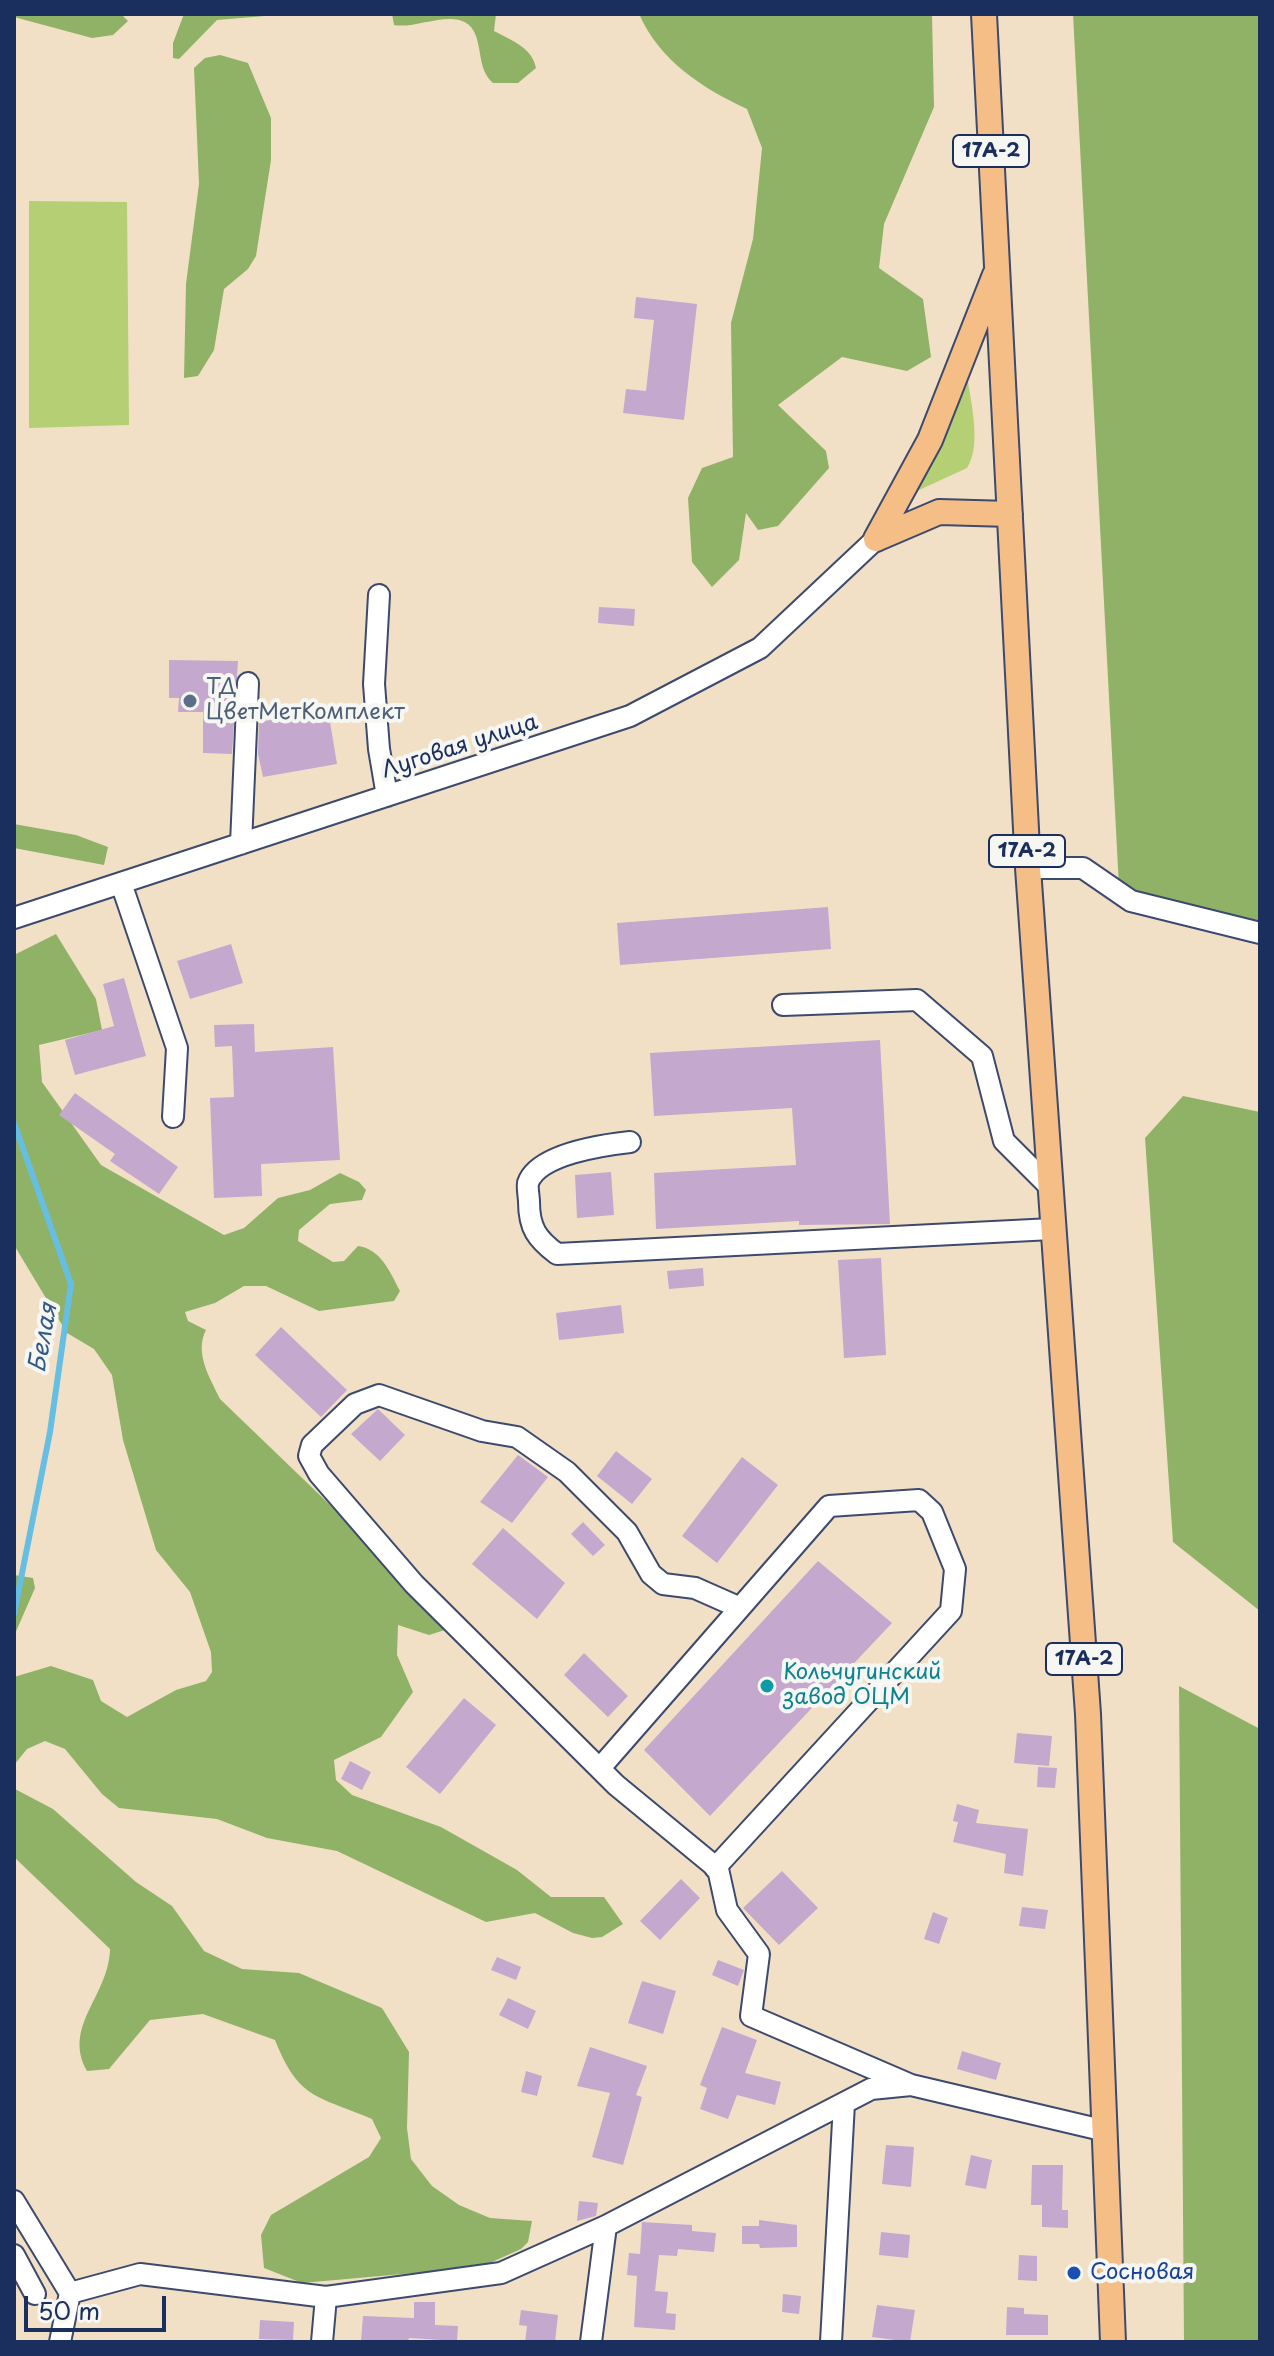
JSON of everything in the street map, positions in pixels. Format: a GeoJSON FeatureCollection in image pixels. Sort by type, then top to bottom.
{"type":"FeatureCollection","features":[{"type":"Feature","properties":{"kind":"main road","name":"17А-2"},"geometry":{"type":"LineString","coordinates":[[984,14],[1028,868],[1088,1714],[1113,2342]]}},
{"type":"Feature","properties":{"kind":"main road"},"geometry":{"type":"LineString","coordinates":[[876,539],[930,440],[997,268]]}},
{"type":"Feature","properties":{"kind":"main road"},"geometry":{"type":"LineString","coordinates":[[876,539],[939,512],[1010,514]]}},
{"type":"Feature","properties":{"kind":"street","name":"Луговая улица"},"geometry":{"type":"LineString","coordinates":[[14,918],[643,709],[760,648],[876,539]]}},
{"type":"Feature","properties":{"kind":"street"},"geometry":{"type":"LineString","coordinates":[[379,595],[374,684],[379,749],[387,796]]}},
{"type":"Feature","properties":{"kind":"street"},"geometry":{"type":"LineString","coordinates":[[241,844],[248,683]]}},
{"type":"Feature","properties":{"kind":"street"},"geometry":{"type":"LineString","coordinates":[[1028,868],[1083,868],[1131,901],[1260,933]]}},
{"type":"Feature","properties":{"kind":"street"},"geometry":{"type":"LineString","coordinates":[[121,883],[177,1048],[173,1117]]}},
{"type":"Feature","properties":{"kind":"street"},"geometry":{"type":"LineString","coordinates":[[783,1005],[917,1000],[982,1056],[1004,1141],[1050,1187]]}},
{"type":"Feature","properties":{"kind":"street"},"geometry":{"type":"LineString","coordinates":[[630,1142],[564,1156],[540,1168],[528,1184],[529,1220],[537,1238],[557,1254],[1052,1229]]}},
{"type":"Feature","properties":{"kind":"street"},"geometry":{"type":"LineString","coordinates":[[738,1607],[695,1588],[663,1584],[651,1574],[627,1532],[567,1472],[517,1437],[482,1431],[379,1395],[355,1404],[312,1445],[311,1464],[342,1504],[414,1584],[600,1768],[715,1868],[727,1910],[759,1954],[751,2016],[911,2085],[1106,2131]]}},
{"type":"Feature","properties":{"kind":"street"},"geometry":{"type":"LineString","coordinates":[[600,1768],[829,1506],[919,1500],[932,1512],[955,1569],[951,1611],[715,1868]]}},
{"type":"Feature","properties":{"kind":"street"},"geometry":{"type":"LineString","coordinates":[[70,2293],[140,2274],[326,2297],[501,2273],[606,2226],[871,2089],[911,2085]]}},
{"type":"Feature","properties":{"kind":"street"},"geometry":{"type":"LineString","coordinates":[[831,2342],[844,2103]]}},
{"type":"Feature","properties":{"kind":"street"},"geometry":{"type":"LineString","coordinates":[[14,2201],[70,2293],[60,2342]]}},
{"type":"Feature","properties":{"kind":"street"},"geometry":{"type":"LineString","coordinates":[[591,2342],[606,2226]]}},
{"type":"Feature","properties":{"kind":"street"},"geometry":{"type":"LineString","coordinates":[[14,2255],[35,2294]]}},
{"type":"Feature","properties":{"kind":"street"},"geometry":{"type":"LineString","coordinates":[[322,2342],[326,2297]]}},
{"type":"Feature","properties":{"kind":"green space"},"geometry":{"type":"Polygon","coordinates":[[[14,14],[121,14],[128,21],[113,35],[92,38],[14,17],[14,14]]]}},
{"type":"Feature","properties":{"kind":"green space"},"geometry":{"type":"Polygon","coordinates":[[[184,14],[289,14],[217,20],[179,59],[173,58],[173,43],[184,14]]]}},
{"type":"Feature","properties":{"kind":"green space"},"geometry":{"type":"Polygon","coordinates":[[[392,14],[496,14],[494,31],[526,50],[536,68],[518,83],[493,83],[483,67],[476,36],[470,26],[451,19],[394,25],[392,14]]]}},
{"type":"Feature","properties":{"kind":"green space"},"geometry":{"type":"Polygon","coordinates":[[[639,14],[932,14],[934,107],[884,224],[879,268],[923,299],[931,357],[907,371],[842,357],[778,405],[826,451],[829,468],[778,526],[758,530],[746,513],[739,560],[712,587],[692,562],[688,498],[702,468],[733,457],[731,323],[753,239],[762,148],[747,109],[714,92],[684,71],[658,46],[639,14]]]}},
{"type":"Feature","properties":{"kind":"green space"},"geometry":{"type":"Polygon","coordinates":[[[1073,14],[1260,14],[1260,939],[1120,906],[1073,14]]]}},
{"type":"Feature","properties":{"kind":"green space"},"geometry":{"type":"Polygon","coordinates":[[[220,55],[248,63],[271,118],[271,160],[256,256],[248,269],[224,289],[214,350],[198,376],[184,378],[186,284],[199,184],[194,68],[205,58],[220,55]]]}},
{"type":"Feature","properties":{"kind":"green space"},"geometry":{"type":"Polygon","coordinates":[[[29,201],[127,202],[129,425],[29,428],[29,201]]]}},
{"type":"Feature","properties":{"kind":"green space"},"geometry":{"type":"Polygon","coordinates":[[[966,368],[975,433],[972,458],[967,468],[917,491],[966,368]]]}},
{"type":"Feature","properties":{"kind":"green space"},"geometry":{"type":"Polygon","coordinates":[[[14,824],[76,835],[108,847],[104,865],[14,848],[14,824]]]}},
{"type":"Feature","properties":{"kind":"green space"},"geometry":{"type":"Polygon","coordinates":[[[56,934],[96,999],[102,1030],[39,1045],[42,1082],[101,1165],[224,1235],[244,1228],[278,1198],[310,1190],[340,1173],[359,1182],[366,1190],[362,1200],[330,1204],[299,1230],[298,1241],[333,1262],[344,1261],[358,1246],[366,1248],[384,1262],[400,1291],[394,1301],[319,1311],[266,1286],[244,1286],[215,1303],[185,1312],[188,1321],[206,1330],[203,1356],[220,1399],[431,1602],[448,1629],[429,1635],[398,1625],[397,1655],[413,1692],[381,1737],[334,1760],[336,1780],[352,1795],[441,1827],[517,1870],[551,1897],[604,1897],[623,1924],[602,1937],[573,1933],[535,1913],[486,1922],[337,1851],[267,1838],[217,1819],[119,1808],[102,1794],[65,1749],[45,1741],[27,1749],[14,1765],[14,1677],[51,1666],[93,1680],[101,1701],[127,1717],[176,1690],[206,1681],[212,1672],[211,1652],[190,1592],[156,1550],[123,1440],[112,1375],[94,1349],[67,1333],[14,1245],[14,955],[56,934]]]}},
{"type":"Feature","properties":{"kind":"green space"},"geometry":{"type":"Polygon","coordinates":[[[1183,1096],[1260,1112],[1260,1611],[1173,1542],[1145,1138],[1183,1096]]]}},
{"type":"Feature","properties":{"kind":"green space"},"geometry":{"type":"Polygon","coordinates":[[[14,1575],[33,1578],[35,1588],[14,1636],[14,1575]]]}},
{"type":"Feature","properties":{"kind":"green space"},"geometry":{"type":"Polygon","coordinates":[[[1179,1686],[1260,1729],[1260,2342],[1184,2342],[1179,1686]]]}},
{"type":"Feature","properties":{"kind":"green space"},"geometry":{"type":"Polygon","coordinates":[[[14,1780],[15,1789],[53,1809],[136,1882],[172,1906],[204,1951],[242,1969],[299,1973],[382,2008],[409,2052],[407,2128],[411,2159],[432,2186],[459,2205],[490,2218],[532,2221],[528,2242],[521,2249],[481,2267],[302,2283],[264,2268],[261,2235],[271,2215],[369,2157],[381,2138],[372,2119],[323,2099],[301,2085],[275,2040],[203,2014],[150,2020],[109,2069],[87,2071],[80,2040],[83,2025],[108,1966],[110,1949],[14,1857],[14,1780]]]}},
{"type":"Feature","properties":{"kind":"building"},"geometry":{"type":"Polygon","coordinates":[[[636,297],[697,304],[684,420],[623,413],[626,389],[646,391],[654,320],[634,318],[636,297]]]}},
{"type":"Feature","properties":{"kind":"building"},"geometry":{"type":"Polygon","coordinates":[[[599,607],[635,609],[634,626],[598,623],[599,607]]]}},
{"type":"Feature","properties":{"kind":"building"},"geometry":{"type":"Polygon","coordinates":[[[169,660],[238,661],[232,754],[203,753],[203,712],[178,712],[179,698],[169,698],[169,660]]]}},
{"type":"Feature","properties":{"kind":"building"},"geometry":{"type":"Polygon","coordinates":[[[328,710],[337,764],[263,777],[258,754],[259,722],[328,710]]]}},
{"type":"Feature","properties":{"kind":"building"},"geometry":{"type":"Polygon","coordinates":[[[828,907],[831,949],[620,965],[617,923],[828,907]]]}},
{"type":"Feature","properties":{"kind":"building"},"geometry":{"type":"Polygon","coordinates":[[[231,944],[243,983],[190,999],[177,961],[231,944]]]}},
{"type":"Feature","properties":{"kind":"building"},"geometry":{"type":"Polygon","coordinates":[[[124,978],[146,1056],[75,1075],[65,1040],[114,1026],[103,984],[124,978]]]}},
{"type":"Feature","properties":{"kind":"building"},"geometry":{"type":"Polygon","coordinates":[[[254,1024],[255,1052],[333,1047],[340,1160],[261,1164],[262,1196],[214,1198],[210,1098],[234,1097],[232,1046],[215,1047],[214,1025],[254,1024]]]}},
{"type":"Feature","properties":{"kind":"building"},"geometry":{"type":"Polygon","coordinates":[[[880,1040],[890,1224],[799,1225],[799,1221],[656,1229],[654,1173],[796,1165],[792,1108],[654,1116],[650,1053],[880,1040]]]}},
{"type":"Feature","properties":{"kind":"building"},"geometry":{"type":"Polygon","coordinates":[[[75,1093],[178,1167],[159,1194],[110,1161],[115,1154],[59,1115],[75,1093]]]}},
{"type":"Feature","properties":{"kind":"building"},"geometry":{"type":"Polygon","coordinates":[[[611,1172],[614,1215],[577,1218],[575,1175],[611,1172]]]}},
{"type":"Feature","properties":{"kind":"building"},"geometry":{"type":"Polygon","coordinates":[[[881,1258],[886,1355],[844,1358],[838,1260],[881,1258]]]}},
{"type":"Feature","properties":{"kind":"building"},"geometry":{"type":"Polygon","coordinates":[[[703,1268],[704,1286],[669,1289],[667,1271],[703,1268]]]}},
{"type":"Feature","properties":{"kind":"building"},"geometry":{"type":"Polygon","coordinates":[[[621,1305],[624,1333],[559,1340],[556,1313],[621,1305]]]}},
{"type":"Feature","properties":{"kind":"building"},"geometry":{"type":"Polygon","coordinates":[[[281,1327],[347,1390],[321,1417],[255,1355],[281,1327]]]}},
{"type":"Feature","properties":{"kind":"building"},"geometry":{"type":"Polygon","coordinates":[[[378,1409],[405,1435],[380,1461],[351,1434],[378,1409]]]}},
{"type":"Feature","properties":{"kind":"building"},"geometry":{"type":"Polygon","coordinates":[[[616,1451],[652,1479],[632,1504],[597,1476],[616,1451]]]}},
{"type":"Feature","properties":{"kind":"building"},"geometry":{"type":"Polygon","coordinates":[[[518,1455],[548,1477],[512,1523],[480,1502],[518,1455]]]}},
{"type":"Feature","properties":{"kind":"building"},"geometry":{"type":"Polygon","coordinates":[[[742,1457],[778,1485],[717,1563],[682,1536],[742,1457]]]}},
{"type":"Feature","properties":{"kind":"building"},"geometry":{"type":"Polygon","coordinates":[[[583,1522],[605,1545],[593,1556],[571,1534],[583,1522]]]}},
{"type":"Feature","properties":{"kind":"building"},"geometry":{"type":"Polygon","coordinates":[[[503,1528],[565,1583],[537,1619],[472,1564],[503,1528]]]}},
{"type":"Feature","properties":{"kind":"building","name":"Кольчугинский завод ОЦМ"},"geometry":{"type":"Polygon","coordinates":[[[818,1561],[892,1623],[710,1816],[644,1750],[818,1561]]]}},
{"type":"Feature","properties":{"kind":"building"},"geometry":{"type":"Polygon","coordinates":[[[584,1653],[628,1696],[608,1717],[564,1675],[584,1653]]]}},
{"type":"Feature","properties":{"kind":"building"},"geometry":{"type":"Polygon","coordinates":[[[464,1698],[496,1725],[440,1794],[406,1767],[464,1698]]]}},
{"type":"Feature","properties":{"kind":"building"},"geometry":{"type":"Polygon","coordinates":[[[1017,1733],[1052,1736],[1049,1766],[1014,1763],[1017,1733]]]}},
{"type":"Feature","properties":{"kind":"building"},"geometry":{"type":"Polygon","coordinates":[[[350,1761],[371,1772],[362,1790],[341,1779],[350,1761]]]}},
{"type":"Feature","properties":{"kind":"building"},"geometry":{"type":"Polygon","coordinates":[[[1038,1767],[1057,1768],[1055,1788],[1037,1787],[1038,1767]]]}},
{"type":"Feature","properties":{"kind":"building"},"geometry":{"type":"Polygon","coordinates":[[[957,1804],[979,1810],[976,1823],[1028,1829],[1023,1876],[1004,1873],[1006,1854],[953,1842],[958,1822],[953,1821],[957,1804]]]}},
{"type":"Feature","properties":{"kind":"building"},"geometry":{"type":"Polygon","coordinates":[[[782,1871],[818,1908],[779,1945],[743,1908],[782,1871]]]}},
{"type":"Feature","properties":{"kind":"building"},"geometry":{"type":"Polygon","coordinates":[[[681,1879],[700,1898],[660,1940],[640,1921],[681,1879]]]}},
{"type":"Feature","properties":{"kind":"building"},"geometry":{"type":"Polygon","coordinates":[[[1022,1907],[1048,1910],[1045,1929],[1019,1926],[1022,1907]]]}},
{"type":"Feature","properties":{"kind":"building"},"geometry":{"type":"Polygon","coordinates":[[[933,1912],[948,1918],[939,1944],[924,1939],[933,1912]]]}},
{"type":"Feature","properties":{"kind":"building"},"geometry":{"type":"Polygon","coordinates":[[[497,1957],[521,1967],[516,1980],[491,1970],[497,1957]]]}},
{"type":"Feature","properties":{"kind":"building"},"geometry":{"type":"Polygon","coordinates":[[[718,1960],[744,1970],[738,1986],[712,1975],[718,1960]]]}},
{"type":"Feature","properties":{"kind":"building"},"geometry":{"type":"Polygon","coordinates":[[[642,1981],[676,1991],[663,2034],[628,2023],[642,1981]]]}},
{"type":"Feature","properties":{"kind":"building"},"geometry":{"type":"Polygon","coordinates":[[[508,1998],[536,2011],[528,2029],[499,2015],[508,1998]]]}},
{"type":"Feature","properties":{"kind":"building"},"geometry":{"type":"Polygon","coordinates":[[[722,2027],[757,2040],[745,2073],[781,2082],[775,2105],[737,2095],[728,2119],[700,2109],[707,2088],[700,2085],[722,2027]]]}},
{"type":"Feature","properties":{"kind":"building"},"geometry":{"type":"Polygon","coordinates":[[[590,2047],[647,2066],[636,2095],[642,2097],[623,2165],[592,2157],[610,2093],[577,2086],[590,2047]]]}},
{"type":"Feature","properties":{"kind":"building"},"geometry":{"type":"Polygon","coordinates":[[[962,2051],[1001,2063],[996,2080],[957,2069],[962,2051]]]}},
{"type":"Feature","properties":{"kind":"building"},"geometry":{"type":"Polygon","coordinates":[[[526,2071],[542,2076],[537,2096],[521,2092],[526,2071]]]}},
{"type":"Feature","properties":{"kind":"building"},"geometry":{"type":"Polygon","coordinates":[[[886,2145],[914,2147],[911,2187],[882,2184],[886,2145]]]}},
{"type":"Feature","properties":{"kind":"building"},"geometry":{"type":"Polygon","coordinates":[[[971,2155],[992,2160],[986,2189],[965,2185],[971,2155]]]}},
{"type":"Feature","properties":{"kind":"building"},"geometry":{"type":"Polygon","coordinates":[[[1032,2165],[1063,2165],[1062,2210],[1068,2210],[1068,2228],[1042,2227],[1042,2205],[1031,2205],[1032,2165]]]}},
{"type":"Feature","properties":{"kind":"building"},"geometry":{"type":"Polygon","coordinates":[[[579,2201],[598,2203],[596,2216],[577,2221],[579,2201]]]}},
{"type":"Feature","properties":{"kind":"building"},"geometry":{"type":"Polygon","coordinates":[[[759,2220],[797,2225],[797,2247],[760,2248],[759,2244],[742,2244],[742,2226],[759,2226],[759,2220]]]}},
{"type":"Feature","properties":{"kind":"building"},"geometry":{"type":"Polygon","coordinates":[[[642,2222],[692,2225],[692,2231],[716,2233],[714,2252],[678,2249],[677,2256],[659,2255],[655,2291],[668,2292],[666,2313],[676,2314],[675,2330],[634,2327],[637,2276],[627,2275],[629,2253],[640,2254],[642,2222]]]}},
{"type":"Feature","properties":{"kind":"building"},"geometry":{"type":"Polygon","coordinates":[[[881,2232],[910,2235],[908,2258],[879,2255],[881,2232]]]}},
{"type":"Feature","properties":{"kind":"building"},"geometry":{"type":"Polygon","coordinates":[[[1019,2255],[1037,2256],[1037,2281],[1018,2280],[1019,2255]]]}},
{"type":"Feature","properties":{"kind":"building"},"geometry":{"type":"Polygon","coordinates":[[[783,2294],[801,2296],[799,2314],[782,2312],[783,2294]]]}},
{"type":"Feature","properties":{"kind":"building"},"geometry":{"type":"Polygon","coordinates":[[[414,2302],[435,2302],[435,2325],[458,2326],[457,2341],[409,2338],[408,2342],[361,2341],[363,2316],[414,2318],[414,2302]]]}},
{"type":"Feature","properties":{"kind":"building"},"geometry":{"type":"Polygon","coordinates":[[[877,2305],[915,2310],[910,2342],[872,2337],[877,2305]]]}},
{"type":"Feature","properties":{"kind":"building"},"geometry":{"type":"Polygon","coordinates":[[[1007,2307],[1024,2308],[1024,2314],[1048,2315],[1048,2335],[1006,2335],[1007,2307]]]}},
{"type":"Feature","properties":{"kind":"building"},"geometry":{"type":"Polygon","coordinates":[[[521,2310],[558,2315],[555,2342],[525,2342],[527,2326],[519,2325],[521,2310]]]}},
{"type":"Feature","properties":{"kind":"building"},"geometry":{"type":"Polygon","coordinates":[[[260,2320],[294,2322],[293,2340],[259,2339],[260,2320]]]}},
{"type":"Feature","properties":{"kind":"waterway","name":"Белая"},"geometry":{"type":"LineString","coordinates":[[14,1123],[71,1284],[50,1432],[14,1614]]}},
{"type":"Feature","properties":{"kind":"place","name":"ТД ЦветМетКомплект"},"geometry":{"type":"Point","coordinates":[190,701]}},
{"type":"Feature","properties":{"kind":"place","name":"Кольчугинский завод ОЦМ"},"geometry":{"type":"Point","coordinates":[767,1686]}},
{"type":"Feature","properties":{"kind":"place","name":"Сосновая"},"geometry":{"type":"Point","coordinates":[1074,2273]}}]}
